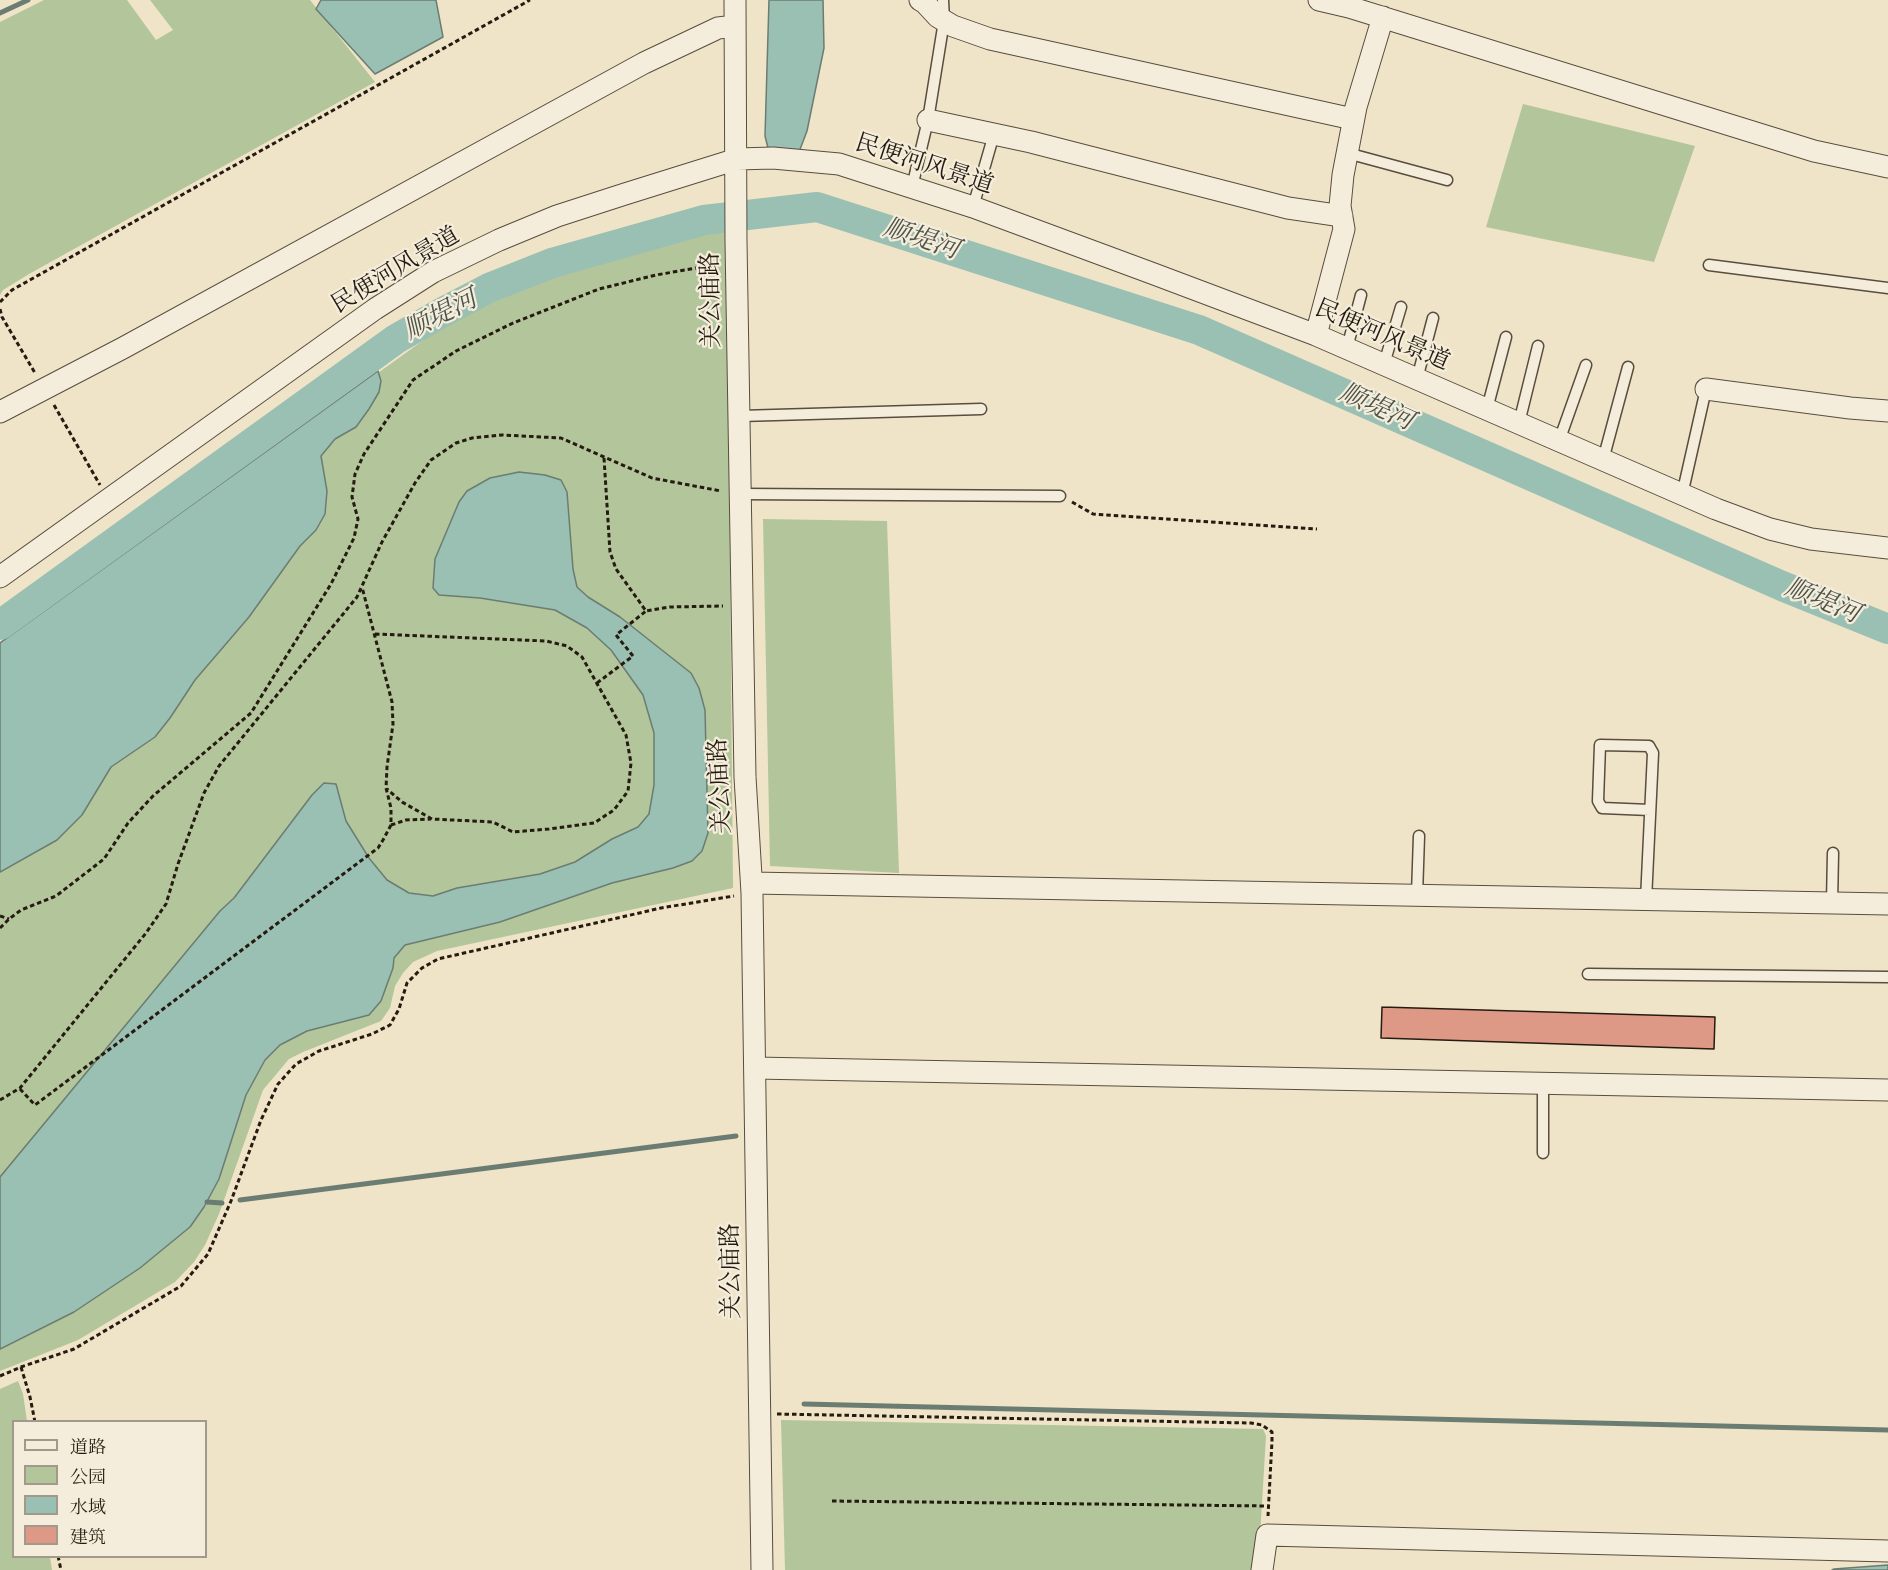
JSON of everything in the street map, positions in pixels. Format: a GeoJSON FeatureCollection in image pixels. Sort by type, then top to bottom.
{"type":"FeatureCollection","features":[{"type":"Feature","properties":{"kind":"street","name":"关公庙路"},"geometry":{"type":"LineString","coordinates":[[735,0],[744,777],[752,888],[762,1570]]}},
{"type":"Feature","properties":{"kind":"street"},"geometry":{"type":"LineString","coordinates":[[920,0],[944,10],[953,27],[990,39],[1353,119]]}},
{"type":"Feature","properties":{"kind":"street"},"geometry":{"type":"LineString","coordinates":[[1319,0],[1383,17],[1814,151],[1888,167]]}},
{"type":"Feature","properties":{"kind":"street"},"geometry":{"type":"LineString","coordinates":[[1316,335],[1344,230],[1340,206],[1353,119],[1383,17]]}},
{"type":"Feature","properties":{"kind":"street"},"geometry":{"type":"LineString","coordinates":[[0,412],[123,348],[644,63],[718,28],[735,26]]}},
{"type":"Feature","properties":{"kind":"street"},"geometry":{"type":"LineString","coordinates":[[928,120],[994,134],[1287,208],[1342,216]]}},
{"type":"Feature","properties":{"kind":"street","name":"民便河风景道"},"geometry":{"type":"LineString","coordinates":[[0,577],[375,309],[433,272],[499,240],[557,216],[773,158],[839,164],[973,207],[1316,335],[1682,495],[1770,529],[1811,539],[1888,548]]}},
{"type":"Feature","properties":{"kind":"street"},"geometry":{"type":"LineString","coordinates":[[1706,389],[1888,411]]}},
{"type":"Feature","properties":{"kind":"street"},"geometry":{"type":"LineString","coordinates":[[752,888],[1888,904]]}},
{"type":"Feature","properties":{"kind":"street"},"geometry":{"type":"LineString","coordinates":[[755,1068],[1888,1090]]}},
{"type":"Feature","properties":{"kind":"street"},"geometry":{"type":"LineString","coordinates":[[1263,1570],[1267,1535],[1888,1551]]}},
{"type":"Feature","properties":{"kind":"lane"},"geometry":{"type":"LineString","coordinates":[[912,187],[928,120],[944,10]]}},
{"type":"Feature","properties":{"kind":"lane"},"geometry":{"type":"LineString","coordinates":[[973,207],[994,134]]}},
{"type":"Feature","properties":{"kind":"lane"},"geometry":{"type":"LineString","coordinates":[[1347,153],[1448,180]]}},
{"type":"Feature","properties":{"kind":"lane"},"geometry":{"type":"LineString","coordinates":[[1709,265],[1888,288]]}},
{"type":"Feature","properties":{"kind":"lane"},"geometry":{"type":"LineString","coordinates":[[1347,348],[1361,295]]}},
{"type":"Feature","properties":{"kind":"lane"},"geometry":{"type":"LineString","coordinates":[[1384,364],[1401,308]]}},
{"type":"Feature","properties":{"kind":"lane"},"geometry":{"type":"LineString","coordinates":[[1417,379],[1433,318]]}},
{"type":"Feature","properties":{"kind":"lane"},"geometry":{"type":"LineString","coordinates":[[1487,409],[1506,337]]}},
{"type":"Feature","properties":{"kind":"lane"},"geometry":{"type":"LineString","coordinates":[[1519,423],[1538,346]]}},
{"type":"Feature","properties":{"kind":"lane"},"geometry":{"type":"LineString","coordinates":[[1559,441],[1586,365]]}},
{"type":"Feature","properties":{"kind":"lane"},"geometry":{"type":"LineString","coordinates":[[1603,460],[1628,367]]}},
{"type":"Feature","properties":{"kind":"lane"},"geometry":{"type":"LineString","coordinates":[[1682,495],[1706,389]]}},
{"type":"Feature","properties":{"kind":"lane"},"geometry":{"type":"LineString","coordinates":[[740,417],[981,409]]}},
{"type":"Feature","properties":{"kind":"lane"},"geometry":{"type":"LineString","coordinates":[[741,495],[1060,496]]}},
{"type":"Feature","properties":{"kind":"lane"},"geometry":{"type":"LineString","coordinates":[[1646,900],[1653,753],[1649,746],[1600,745],[1598,801],[1602,808],[1650,810]]}},
{"type":"Feature","properties":{"kind":"lane"},"geometry":{"type":"LineString","coordinates":[[1417,896],[1419,836]]}},
{"type":"Feature","properties":{"kind":"lane"},"geometry":{"type":"LineString","coordinates":[[1832,903],[1833,853]]}},
{"type":"Feature","properties":{"kind":"lane"},"geometry":{"type":"LineString","coordinates":[[1588,974],[1888,977]]}},
{"type":"Feature","properties":{"kind":"lane"},"geometry":{"type":"LineString","coordinates":[[1543,1083],[1543,1153]]}},
{"type":"Feature","properties":{"kind":"path"},"geometry":{"type":"LineString","coordinates":[[0,302],[12,290],[530,0]]}},
{"type":"Feature","properties":{"kind":"path"},"geometry":{"type":"LineString","coordinates":[[0,928],[21,910],[56,896],[104,860],[128,823],[153,796],[251,713],[331,584],[354,538],[358,519],[352,497],[355,474],[364,454],[413,380],[456,351],[513,323],[599,290],[737,251]]}},
{"type":"Feature","properties":{"kind":"path"},"geometry":{"type":"LineString","coordinates":[[0,1100],[20,1088],[146,933],[166,904],[204,793],[219,766],[357,597],[382,542],[415,483],[431,460],[456,443],[472,438],[502,435],[561,438],[652,478],[741,495]]}},
{"type":"Feature","properties":{"kind":"path"},"geometry":{"type":"LineString","coordinates":[[604,458],[610,552],[616,569],[646,611]]}},
{"type":"Feature","properties":{"kind":"path"},"geometry":{"type":"LineString","coordinates":[[1060,496],[1094,514],[1317,529]]}},
{"type":"Feature","properties":{"kind":"path"},"geometry":{"type":"LineString","coordinates":[[20,1088],[35,1105],[378,848],[391,825],[391,808],[386,788],[393,724],[392,702],[362,585]]}},
{"type":"Feature","properties":{"kind":"path"},"geometry":{"type":"LineString","coordinates":[[597,683],[633,656],[616,635],[646,611],[670,607],[742,605]]}},
{"type":"Feature","properties":{"kind":"path"},"geometry":{"type":"LineString","coordinates":[[375,634],[546,641],[567,646],[582,657],[626,735],[631,763],[628,791],[614,810],[594,823],[513,832],[493,822],[477,820],[449,822],[432,819],[406,820],[391,825]]}},
{"type":"Feature","properties":{"kind":"path"},"geometry":{"type":"LineString","coordinates":[[386,788],[402,802],[432,819]]}},
{"type":"Feature","properties":{"kind":"path"},"geometry":{"type":"LineString","coordinates":[[0,1376],[74,1348],[180,1286],[208,1254],[231,1202],[261,1120],[278,1084],[296,1064],[319,1052],[372,1034],[390,1025],[399,1009],[407,983],[422,968],[438,959],[752,888]]}},
{"type":"Feature","properties":{"kind":"path"},"geometry":{"type":"LineString","coordinates":[[0,916],[9,919]]}},
{"type":"Feature","properties":{"kind":"path"},"geometry":{"type":"LineString","coordinates":[[21,1367],[34,1420]]}},
{"type":"Feature","properties":{"kind":"path"},"geometry":{"type":"LineString","coordinates":[[760,1413],[1262,1425],[1272,1432],[1267,1535]]}},
{"type":"Feature","properties":{"kind":"path"},"geometry":{"type":"LineString","coordinates":[[832,1502],[1269,1506]]}},
{"type":"Feature","properties":{"kind":"green space"},"geometry":{"type":"Polygon","coordinates":[[[44,0],[127,0],[156,40],[173,30],[150,0],[310,0],[375,82],[29,274],[3,290],[0,295],[0,22],[44,0]]]}},
{"type":"Feature","properties":{"kind":"green space"},"geometry":{"type":"Polygon","coordinates":[[[1523,104],[1695,146],[1654,262],[1486,227],[1523,104]]]}},
{"type":"Feature","properties":{"kind":"green space"},"geometry":{"type":"Polygon","coordinates":[[[727,231],[733,888],[437,951],[413,962],[395,986],[390,1008],[381,1021],[289,1059],[263,1090],[219,1214],[205,1245],[194,1262],[175,1282],[78,1340],[0,1371],[0,645],[439,329],[494,302],[557,276],[659,242],[706,232],[727,231]]]}},
{"type":"Feature","properties":{"kind":"green space"},"geometry":{"type":"Polygon","coordinates":[[[763,519],[887,521],[899,873],[770,866],[763,519]]]}},
{"type":"Feature","properties":{"kind":"green space"},"geometry":{"type":"Polygon","coordinates":[[[18,1381],[23,1394],[27,1420],[12,1420],[12,1558],[50,1558],[52,1570],[0,1570],[0,1389],[18,1381]]]}},
{"type":"Feature","properties":{"kind":"green space"},"geometry":{"type":"Polygon","coordinates":[[[781,1420],[1263,1429],[1266,1436],[1258,1570],[785,1570],[781,1420]]]}},
{"type":"Feature","properties":{"kind":"water"},"geometry":{"type":"Polygon","coordinates":[[[321,0],[436,0],[443,37],[375,74],[316,9],[321,0]]]}},
{"type":"Feature","properties":{"kind":"water"},"geometry":{"type":"Polygon","coordinates":[[[769,0],[823,0],[824,48],[807,131],[799,152],[768,148],[765,136],[769,0]]]}},
{"type":"Feature","properties":{"kind":"water"},"geometry":{"type":"Polygon","coordinates":[[[378,371],[381,381],[379,392],[369,409],[356,427],[335,439],[321,456],[327,491],[325,514],[316,530],[300,546],[249,617],[195,680],[155,737],[111,767],[82,815],[57,840],[0,872],[0,643],[378,371]]]}},
{"type":"Feature","properties":{"kind":"water"},"geometry":{"type":"Polygon","coordinates":[[[519,472],[545,475],[561,480],[567,492],[573,569],[577,587],[588,597],[620,617],[691,673],[699,688],[705,710],[708,833],[702,851],[692,861],[673,868],[612,883],[500,922],[405,945],[394,958],[393,968],[381,1001],[369,1015],[307,1031],[280,1045],[265,1060],[246,1095],[219,1179],[190,1227],[140,1268],[74,1312],[0,1349],[0,1177],[220,911],[234,898],[312,795],[324,783],[336,784],[346,821],[369,858],[387,880],[409,893],[433,896],[457,888],[540,874],[575,862],[612,839],[638,827],[649,814],[654,785],[654,733],[643,695],[611,650],[587,628],[555,610],[480,598],[439,595],[433,588],[435,559],[459,502],[467,491],[490,478],[519,472]]]}},
{"type":"Feature","properties":{"kind":"water"},"geometry":{"type":"Polygon","coordinates":[[[1888,1565],[1888,1570],[1832,1570],[1834,1569],[1888,1565]]]}},
{"type":"Feature","properties":{"kind":"building"},"geometry":{"type":"Polygon","coordinates":[[[1382,1007],[1715,1017],[1714,1049],[1381,1038],[1382,1007]]]}},
{"type":"Feature","properties":{"kind":"waterway"},"geometry":{"type":"LineString","coordinates":[[0,13],[28,0]]}},
{"type":"Feature","properties":{"kind":"waterway","name":"顺堤河"},"geometry":{"type":"LineString","coordinates":[[0,625],[396,339],[489,288],[552,263],[704,220],[817,207],[1199,330],[1782,586],[1888,629]]}},
{"type":"Feature","properties":{"kind":"waterway"},"geometry":{"type":"LineString","coordinates":[[240,1200],[736,1136]]}},
{"type":"Feature","properties":{"kind":"waterway"},"geometry":{"type":"LineString","coordinates":[[207,1202],[222,1203]]}},
{"type":"Feature","properties":{"kind":"waterway"},"geometry":{"type":"LineString","coordinates":[[804,1404],[1888,1430]]}}]}
